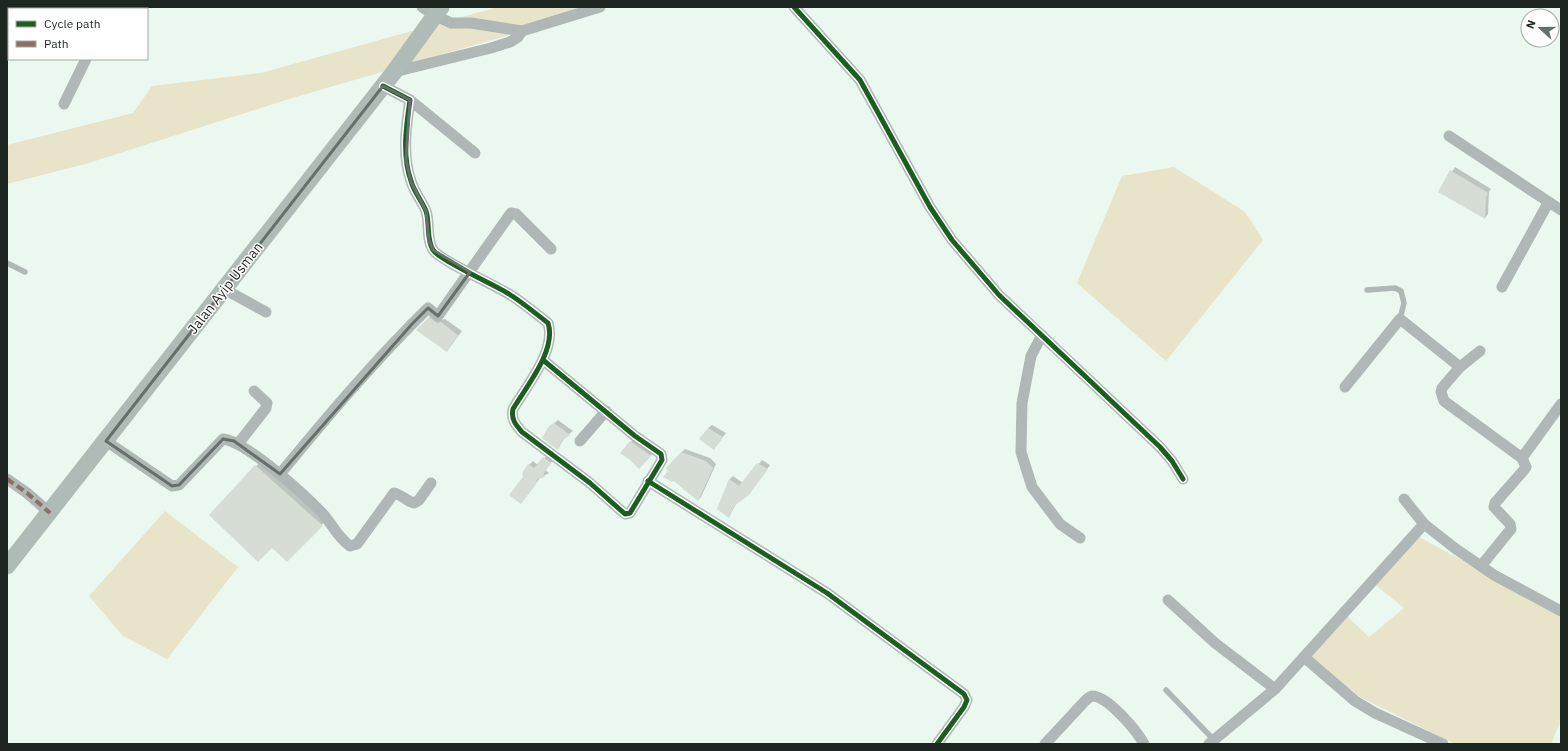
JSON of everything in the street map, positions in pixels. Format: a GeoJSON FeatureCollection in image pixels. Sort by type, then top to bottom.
{"type":"FeatureCollection","features":[{"type":"Feature","properties":{"kind":"main road","name":"Jalan Ayip Usman"},"geometry":{"type":"LineString","coordinates":[[7,566],[394,72],[432,10]]}},
{"type":"Feature","properties":{"kind":"street"},"geometry":{"type":"LineString","coordinates":[[35,7],[39,8]]}},
{"type":"Feature","properties":{"kind":"street"},"geometry":{"type":"LineString","coordinates":[[432,10],[450,23],[471,24],[522,31],[600,7]]}},
{"type":"Feature","properties":{"kind":"street"},"geometry":{"type":"LineString","coordinates":[[794,7],[849,66],[860,80],[940,224],[999,295],[1160,447],[1172,461],[1183,479]]}},
{"type":"Feature","properties":{"kind":"street"},"geometry":{"type":"LineString","coordinates":[[394,72],[491,48],[514,39],[522,31]]}},
{"type":"Feature","properties":{"kind":"street"},"geometry":{"type":"LineString","coordinates":[[64,104],[86,60]]}},
{"type":"Feature","properties":{"kind":"street"},"geometry":{"type":"LineString","coordinates":[[383,86],[410,100],[475,153]]}},
{"type":"Feature","properties":{"kind":"street"},"geometry":{"type":"LineString","coordinates":[[410,100],[406,130],[406,160],[411,182],[426,211],[429,228],[429,240],[433,250],[509,294],[548,323],[549,334],[543,360],[512,409],[511,416],[514,423],[522,432],[590,483],[626,514],[630,513],[662,460],[661,454],[543,360]]}},
{"type":"Feature","properties":{"kind":"street"},"geometry":{"type":"LineString","coordinates":[[1449,136],[1548,203],[1561,210]]}},
{"type":"Feature","properties":{"kind":"street"},"geometry":{"type":"LineString","coordinates":[[1502,287],[1548,203]]}},
{"type":"Feature","properties":{"kind":"street"},"geometry":{"type":"LineString","coordinates":[[280,474],[381,356],[428,308],[438,316],[511,213],[516,214],[551,250]]}},
{"type":"Feature","properties":{"kind":"street"},"geometry":{"type":"LineString","coordinates":[[224,289],[266,312]]}},
{"type":"Feature","properties":{"kind":"street"},"geometry":{"type":"LineString","coordinates":[[1345,387],[1400,319],[1460,367]]}},
{"type":"Feature","properties":{"kind":"street"},"geometry":{"type":"LineString","coordinates":[[1042,335],[1031,356],[1022,403],[1021,452],[1032,487],[1060,524],[1080,538]]}},
{"type":"Feature","properties":{"kind":"street"},"geometry":{"type":"LineString","coordinates":[[1480,351],[1460,367],[1442,388],[1441,392],[1444,401],[1522,458],[1526,468],[1494,505],[1510,524],[1511,528],[1481,566]]}},
{"type":"Feature","properties":{"kind":"street"},"geometry":{"type":"LineString","coordinates":[[238,444],[266,408],[267,403],[265,400],[254,391]]}},
{"type":"Feature","properties":{"kind":"street"},"geometry":{"type":"LineString","coordinates":[[1522,458],[1561,404]]}},
{"type":"Feature","properties":{"kind":"street"},"geometry":{"type":"LineString","coordinates":[[580,441],[606,411]]}},
{"type":"Feature","properties":{"kind":"street"},"geometry":{"type":"LineString","coordinates":[[106,441],[172,486],[179,485],[223,439],[230,440],[280,474],[323,514],[343,541],[350,546],[357,544],[394,493],[399,494],[414,503],[419,500],[431,483]]}},
{"type":"Feature","properties":{"kind":"street"},"geometry":{"type":"LineString","coordinates":[[7,479],[27,493],[50,513]]}},
{"type":"Feature","properties":{"kind":"street"},"geometry":{"type":"LineString","coordinates":[[648,481],[827,593],[964,694],[967,700],[964,707],[937,744]]}},
{"type":"Feature","properties":{"kind":"street"},"geometry":{"type":"LineString","coordinates":[[1404,499],[1416,511],[1424,524],[1481,566],[1561,611]]}},
{"type":"Feature","properties":{"kind":"street"},"geometry":{"type":"LineString","coordinates":[[1211,742],[1275,689],[1424,524]]}},
{"type":"Feature","properties":{"kind":"street"},"geometry":{"type":"LineString","coordinates":[[1168,600],[1215,643],[1275,689]]}},
{"type":"Feature","properties":{"kind":"street"},"geometry":{"type":"LineString","coordinates":[[1304,657],[1355,701],[1374,713],[1443,744]]}},
{"type":"Feature","properties":{"kind":"street"},"geometry":{"type":"LineString","coordinates":[[1045,744],[1084,701],[1089,697],[1094,696],[1105,701],[1126,720],[1138,733],[1144,744]]}},
{"type":"Feature","properties":{"kind":"lane"},"geometry":{"type":"LineString","coordinates":[[7,263],[26,272]]}},
{"type":"Feature","properties":{"kind":"lane"},"geometry":{"type":"LineString","coordinates":[[1367,290],[1395,288],[1401,291],[1404,303],[1400,319]]}},
{"type":"Feature","properties":{"kind":"lane"},"geometry":{"type":"LineString","coordinates":[[1166,690],[1211,742]]}},
{"type":"Feature","properties":{"kind":"highlighted area"},"geometry":{"type":"Polygon","coordinates":[[[383,86],[410,100],[406,160],[411,182],[426,211],[429,240],[433,250],[470,272],[438,316],[428,308],[412,324],[280,474],[234,441],[223,439],[179,485],[172,486],[106,441],[383,86]]]}},
{"type":"Feature","properties":{"kind":"shaded area"},"geometry":{"type":"Polygon","coordinates":[[[498,7],[606,7],[289,99],[89,163],[7,184],[7,145],[133,113],[152,86],[261,73],[498,7]]]}},
{"type":"Feature","properties":{"kind":"shaded area"},"geometry":{"type":"Polygon","coordinates":[[[1174,167],[1245,212],[1263,240],[1166,361],[1077,283],[1122,176],[1174,167]]]}},
{"type":"Feature","properties":{"kind":"shaded area"},"geometry":{"type":"Polygon","coordinates":[[[165,511],[238,567],[167,659],[123,636],[89,596],[165,511]]]}},
{"type":"Feature","properties":{"kind":"shaded area"},"geometry":{"type":"Polygon","coordinates":[[[1417,536],[1561,614],[1561,720],[1551,744],[1455,744],[1342,688],[1302,653],[1346,615],[1369,637],[1404,608],[1373,583],[1417,536]]]}},
{"type":"Feature","properties":{"kind":"building"},"geometry":{"type":"Polygon","coordinates":[[[1450,170],[1488,193],[1486,197],[1485,219],[1438,192],[1450,170]]]}},
{"type":"Feature","properties":{"kind":"building"},"geometry":{"type":"Polygon","coordinates":[[[429,317],[437,323],[441,322],[459,336],[447,352],[416,330],[429,317]]]}},
{"type":"Feature","properties":{"kind":"building"},"geometry":{"type":"Polygon","coordinates":[[[554,423],[570,435],[562,441],[558,450],[542,438],[549,426],[554,423]]]}},
{"type":"Feature","properties":{"kind":"building"},"geometry":{"type":"Polygon","coordinates":[[[708,428],[723,437],[714,450],[699,439],[708,428]]]}},
{"type":"Feature","properties":{"kind":"building"},"geometry":{"type":"Polygon","coordinates":[[[630,441],[651,456],[639,469],[620,453],[630,441]]]}},
{"type":"Feature","properties":{"kind":"building"},"geometry":{"type":"Polygon","coordinates":[[[681,452],[706,461],[713,468],[698,501],[674,481],[672,482],[663,477],[668,471],[666,468],[681,452]]]}},
{"type":"Feature","properties":{"kind":"building"},"geometry":{"type":"Polygon","coordinates":[[[543,457],[551,463],[543,475],[546,477],[537,479],[536,484],[521,504],[509,495],[523,477],[522,474],[528,464],[534,468],[543,457]]]}},
{"type":"Feature","properties":{"kind":"building"},"geometry":{"type":"Polygon","coordinates":[[[757,463],[768,469],[749,495],[734,506],[729,518],[717,509],[729,479],[739,486],[757,463]]]}},
{"type":"Feature","properties":{"kind":"building"},"geometry":{"type":"Polygon","coordinates":[[[255,465],[323,526],[287,562],[272,548],[258,562],[209,515],[255,465]]]}},
{"type":"Feature","properties":{"kind":"marked path"},"geometry":{"type":"LineString","coordinates":[[7,479],[27,493],[50,513]]}},
{"type":"Feature","properties":{"kind":"cycle path"},"geometry":{"type":"LineString","coordinates":[[794,7],[860,80],[930,207],[952,240],[999,295],[1160,447],[1172,461],[1183,479]]}},
{"type":"Feature","properties":{"kind":"cycle path"},"geometry":{"type":"LineString","coordinates":[[383,86],[410,100],[406,131],[406,161],[412,185],[426,211],[429,236],[433,250],[438,255],[456,266],[509,294],[548,323],[550,334],[544,356],[539,368],[513,409],[513,419],[522,432],[590,483],[625,514],[630,513],[662,460],[661,454],[635,436],[543,360]]}},
{"type":"Feature","properties":{"kind":"cycle path"},"geometry":{"type":"LineString","coordinates":[[648,481],[827,593],[964,694],[967,700],[964,707],[937,744]]}}]}
